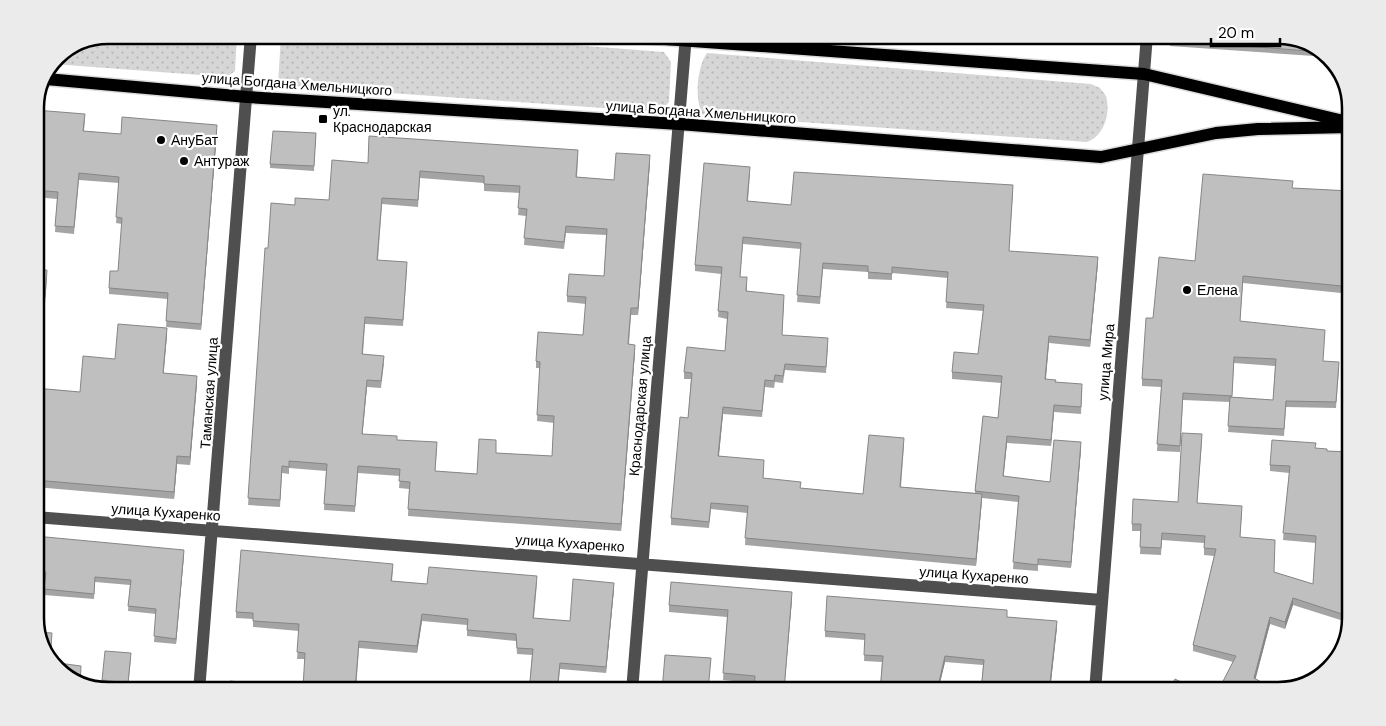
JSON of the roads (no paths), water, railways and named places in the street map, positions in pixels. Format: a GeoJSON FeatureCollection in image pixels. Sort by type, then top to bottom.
{"type":"FeatureCollection","features":[{"type":"Feature","properties":{"kind":"main road"},"geometry":{"type":"LineString","coordinates":[[762,44],[1144,74],[1342,121]]}},
{"type":"Feature","properties":{"kind":"main road","name":"улица Богдана Хмельницкого"},"geometry":{"type":"LineString","coordinates":[[51,79],[247,97],[679,124],[1101,157],[1224,132],[1268,128],[1342,127]]}},
{"type":"Feature","properties":{"kind":"street","name":"Таманская улица"},"geometry":{"type":"LineString","coordinates":[[200,682],[250,44]]}},
{"type":"Feature","properties":{"kind":"street","name":"Краснодарская улица"},"geometry":{"type":"LineString","coordinates":[[633,682],[686,44]]}},
{"type":"Feature","properties":{"kind":"street","name":"улица Мира"},"geometry":{"type":"LineString","coordinates":[[1096,682],[1146,44]]}},
{"type":"Feature","properties":{"kind":"street","name":"улица Кухаренко"},"geometry":{"type":"LineString","coordinates":[[44,518],[1102,600]]}},
{"type":"Feature","properties":{"kind":"place","name":"ул. Краснодарская"},"geometry":{"type":"Point","coordinates":[323,119]}},
{"type":"Feature","properties":{"kind":"place","name":"АнуБат"},"geometry":{"type":"Point","coordinates":[161,140]}},
{"type":"Feature","properties":{"kind":"place","name":"Антураж"},"geometry":{"type":"Point","coordinates":[184,161]}},
{"type":"Feature","properties":{"kind":"place","name":"Елена"},"geometry":{"type":"Point","coordinates":[1187,290]}}]}
